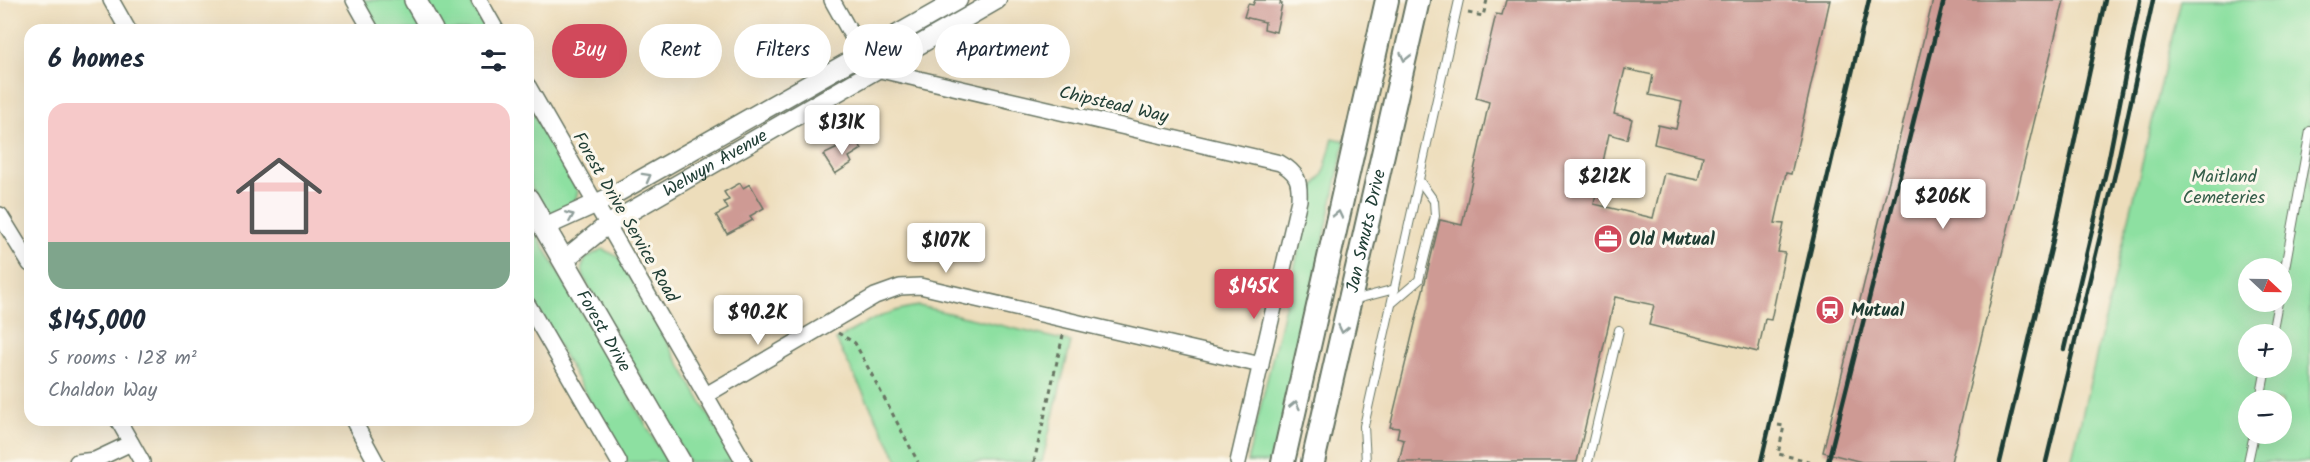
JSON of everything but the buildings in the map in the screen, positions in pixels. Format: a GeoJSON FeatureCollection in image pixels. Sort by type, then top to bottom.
{"type":"FeatureCollection","features":[{"type":"Feature","properties":{"kind":"main road"},"geometry":{"type":"LineString","coordinates":[[415,0],[429,24]]}},
{"type":"Feature","properties":{"kind":"main road","name":"Jan Smuts Drive"},"geometry":{"type":"LineString","coordinates":[[1283,462],[1387,0]]}},
{"type":"Feature","properties":{"kind":"main road","name":"Jan Smuts Drive"},"geometry":{"type":"LineString","coordinates":[[1313,462],[1418,0]]}},
{"type":"Feature","properties":{"kind":"main road","name":"Forest Drive"},"geometry":{"type":"LineString","coordinates":[[534,210],[680,462]]}},
{"type":"Feature","properties":{"kind":"street"},"geometry":{"type":"LineString","coordinates":[[111,0],[125,24]]}},
{"type":"Feature","properties":{"kind":"street"},"geometry":{"type":"LineString","coordinates":[[354,0],[368,24]]}},
{"type":"Feature","properties":{"kind":"street"},"geometry":{"type":"LineString","coordinates":[[479,0],[493,24]]}},
{"type":"Feature","properties":{"kind":"street"},"geometry":{"type":"LineString","coordinates":[[832,0],[845,24]]}},
{"type":"Feature","properties":{"kind":"street","name":"Welwyn Avenue"},"geometry":{"type":"LineString","coordinates":[[917,24],[958,0]]}},
{"type":"Feature","properties":{"kind":"street","name":"Welwyn Avenue"},"geometry":{"type":"LineString","coordinates":[[923,42],[997,0]]}},
{"type":"Feature","properties":{"kind":"street","name":"Welwyn Avenue"},"geometry":{"type":"LineString","coordinates":[[544,227],[596,205],[843,67]]}},
{"type":"Feature","properties":{"kind":"street","name":"Welwyn Avenue"},"geometry":{"type":"LineString","coordinates":[[564,260],[607,225],[860,78]]}},
{"type":"Feature","properties":{"kind":"street","name":"Chipstead Way"},"geometry":{"type":"LineString","coordinates":[[915,78],[1281,163],[1293,170],[1300,182],[1299,200],[1261,365]]}},
{"type":"Feature","properties":{"kind":"street","name":"Forest Drive Service Road"},"geometry":{"type":"LineString","coordinates":[[534,96],[744,462]]}},
{"type":"Feature","properties":{"kind":"street"},"geometry":{"type":"LineString","coordinates":[[2,225],[24,256]]}},
{"type":"Feature","properties":{"kind":"street"},"geometry":{"type":"LineString","coordinates":[[706,395],[875,296],[900,288],[920,286],[1261,365],[1238,462]]}},
{"type":"Feature","properties":{"kind":"street"},"geometry":{"type":"LineString","coordinates":[[534,325],[619,462]]}},
{"type":"Feature","properties":{"kind":"street"},"geometry":{"type":"LineString","coordinates":[[121,426],[142,462]]}},
{"type":"Feature","properties":{"kind":"street"},"geometry":{"type":"LineString","coordinates":[[357,426],[376,462]]}},
{"type":"Feature","properties":{"kind":"street"},"geometry":{"type":"LineString","coordinates":[[77,462],[93,461],[131,443]]}},
{"type":"Feature","properties":{"kind":"lane"},"geometry":{"type":"LineString","coordinates":[[1366,462],[1364,426],[1458,0]]}},
{"type":"Feature","properties":{"kind":"lane"},"geometry":{"type":"LineString","coordinates":[[738,124],[746,144]]}},
{"type":"Feature","properties":{"kind":"lane"},"geometry":{"type":"LineString","coordinates":[[2287,258],[2310,131]]}},
{"type":"Feature","properties":{"kind":"lane"},"geometry":{"type":"LineString","coordinates":[[1392,303],[1419,280],[1436,216],[1434,201],[1419,180]]}},
{"type":"Feature","properties":{"kind":"lane"},"geometry":{"type":"LineString","coordinates":[[1349,302],[1395,289]]}},
{"type":"Feature","properties":{"kind":"lane"},"geometry":{"type":"LineString","coordinates":[[1588,462],[1619,330]]}},
{"type":"Feature","properties":{"kind":"lane"},"geometry":{"type":"LineString","coordinates":[[2248,462],[2252,444]]}},
{"type":"Feature","properties":{"kind":"path"},"geometry":{"type":"LineString","coordinates":[[1463,12],[1483,16],[1487,0]]}},
{"type":"Feature","properties":{"kind":"path"},"geometry":{"type":"LineString","coordinates":[[1034,462],[1066,319]]}},
{"type":"Feature","properties":{"kind":"path"},"geometry":{"type":"LineString","coordinates":[[827,326],[855,343],[918,462]]}},
{"type":"Feature","properties":{"kind":"path"},"geometry":{"type":"LineString","coordinates":[[1778,425],[1784,426],[1778,453],[1814,462]]}},
{"type":"Feature","properties":{"kind":"green space"},"geometry":{"type":"Polygon","coordinates":[[[360,0],[405,0],[419,24],[374,24],[360,0]]]}},
{"type":"Feature","properties":{"kind":"green space"},"geometry":{"type":"Polygon","coordinates":[[[426,0],[469,0],[483,24],[440,24],[426,0]]]}},
{"type":"Feature","properties":{"kind":"green space","name":"Maitland Cemeteries"},"geometry":{"type":"Polygon","coordinates":[[[2181,0],[2310,0],[2310,462],[2071,462],[2181,0]]]}},
{"type":"Feature","properties":{"kind":"green space"},"geometry":{"type":"Polygon","coordinates":[[[534,115],[578,192],[572,209],[554,214],[542,205],[534,194],[534,115]]]}},
{"type":"Feature","properties":{"kind":"green space"},"geometry":{"type":"Polygon","coordinates":[[[1333,138],[1345,141],[1276,462],[1247,462],[1314,187],[1323,174],[1333,138]]]}},
{"type":"Feature","properties":{"kind":"green space"},"geometry":{"type":"Polygon","coordinates":[[[534,229],[667,462],[625,462],[534,303],[534,229]]]}},
{"type":"Feature","properties":{"kind":"green space"},"geometry":{"type":"Polygon","coordinates":[[[602,249],[619,257],[735,462],[689,462],[584,278],[582,267],[586,258],[602,249]]]}},
{"type":"Feature","properties":{"kind":"green space"},"geometry":{"type":"Polygon","coordinates":[[[919,306],[1071,342],[1042,462],[899,462],[836,340],[886,314],[919,306]]]}},
{"type":"Feature","properties":{"kind":"railway"},"geometry":{"type":"LineString","coordinates":[[1761,462],[1869,0]]}},
{"type":"Feature","properties":{"kind":"railway"},"geometry":{"type":"LineString","coordinates":[[1828,462],[1944,0]]}},
{"type":"Feature","properties":{"kind":"railway"},"geometry":{"type":"LineString","coordinates":[[2000,462],[2051,249],[2105,0]]}},
{"type":"Feature","properties":{"kind":"railway"},"geometry":{"type":"LineString","coordinates":[[2064,349],[2108,163],[2140,0]]}},
{"type":"Feature","properties":{"kind":"railway"},"geometry":{"type":"LineString","coordinates":[[2046,462],[2116,170],[2153,0]]}},
{"type":"Feature","properties":{"kind":"place","name":"Old Mutual"},"geometry":{"type":"Point","coordinates":[1608,239]}},
{"type":"Feature","properties":{"kind":"place","name":"Mutual"},"geometry":{"type":"Point","coordinates":[1830,310]}}]}
